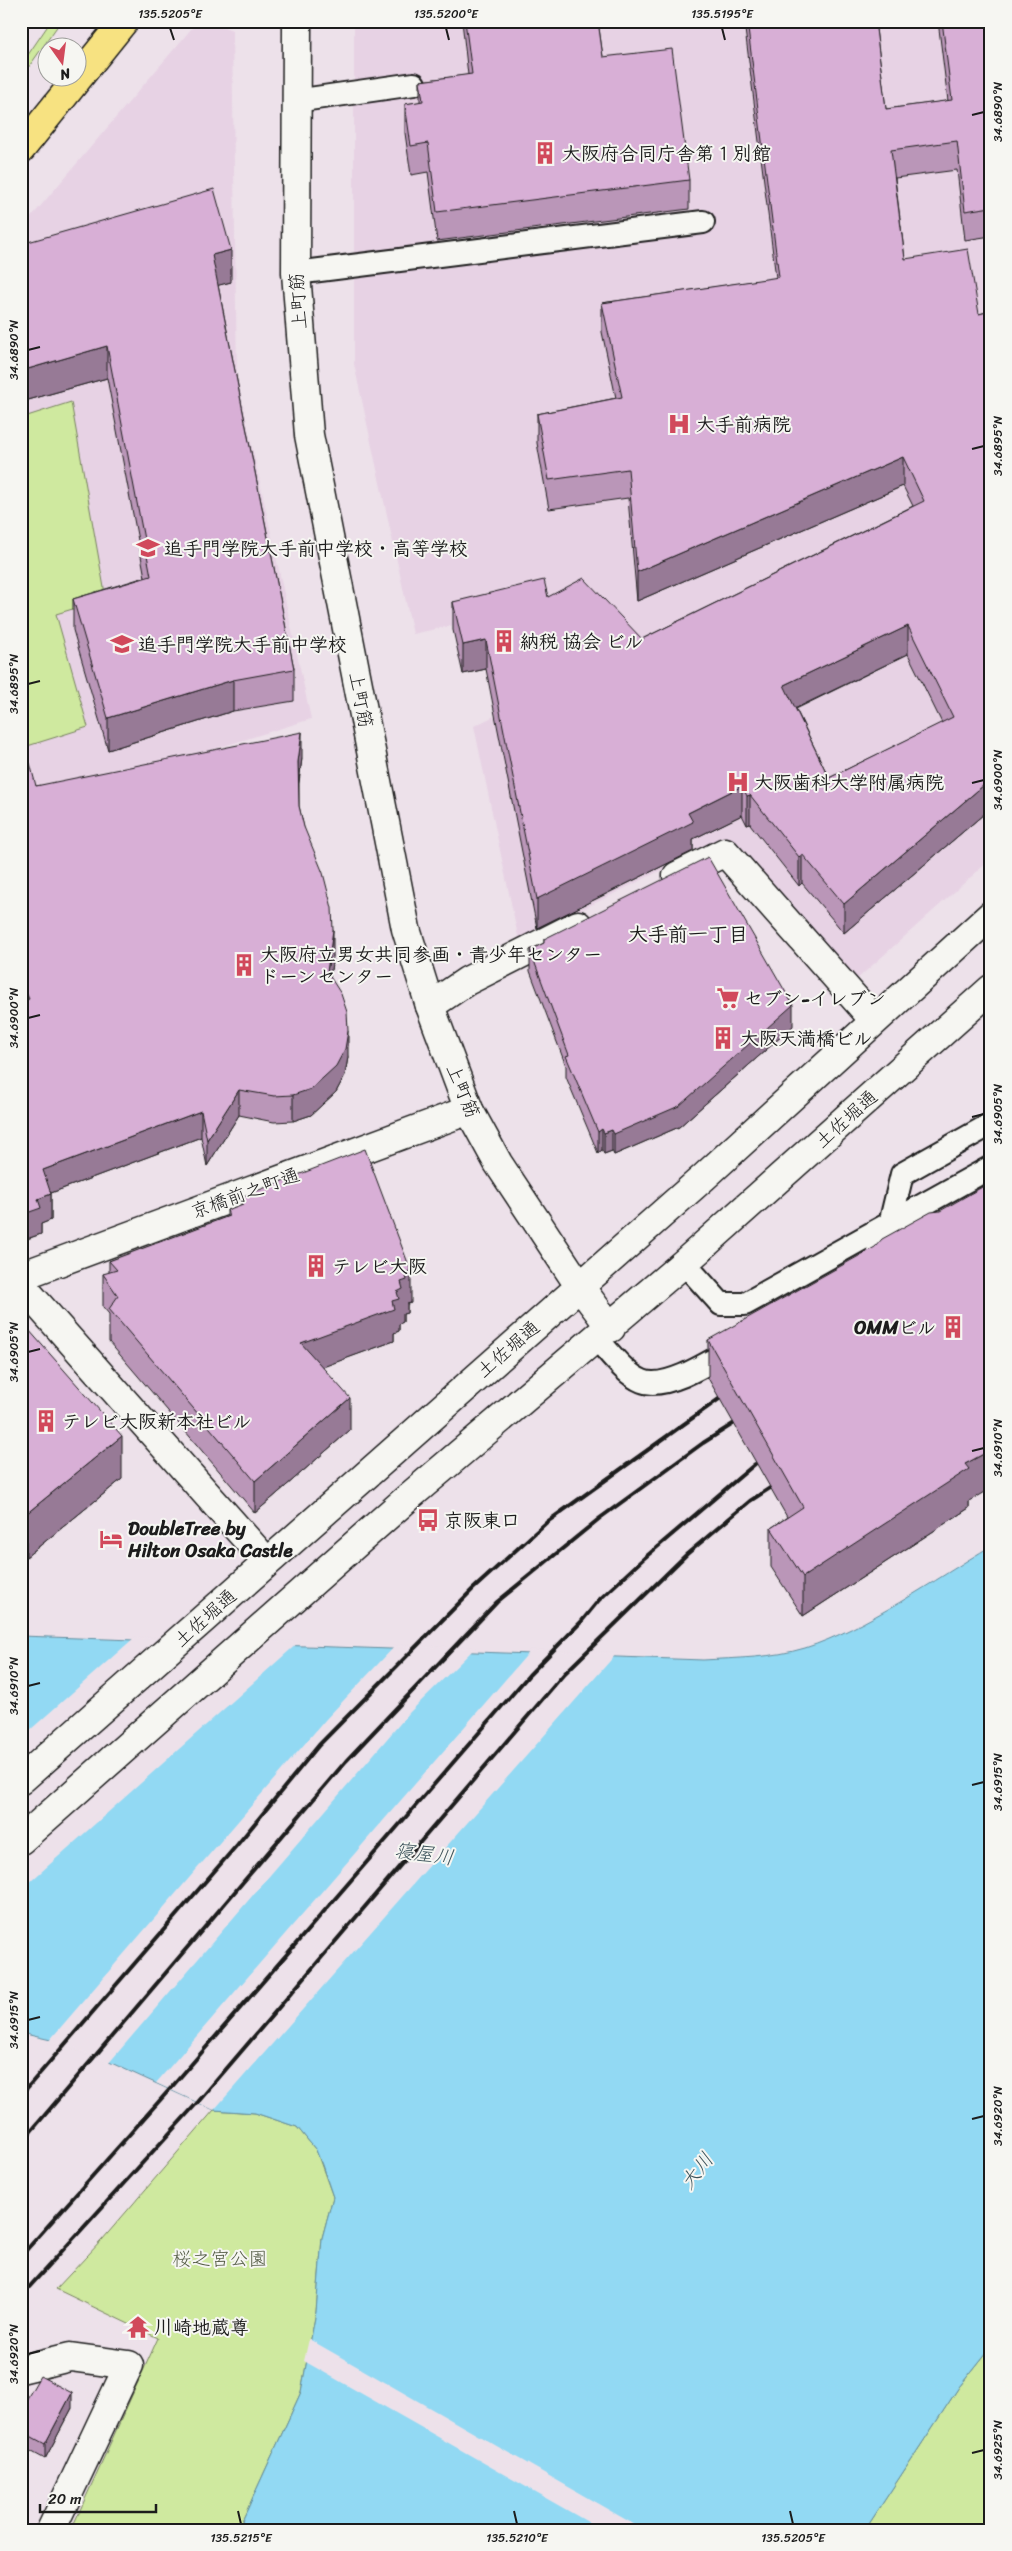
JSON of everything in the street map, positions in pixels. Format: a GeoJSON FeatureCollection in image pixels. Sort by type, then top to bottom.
{"type":"FeatureCollection","features":[{"type":"Feature","properties":{"kind":"main road"},"geometry":{"type":"LineString","coordinates":[[21,149],[124,21]]}},
{"type":"Feature","properties":{"kind":"street","name":"上町筋"},"geometry":{"type":"LineString","coordinates":[[297,21],[295,101],[296,273],[309,435],[406,929],[430,1006],[469,1110],[498,1163],[580,1287],[604,1334]]}},
{"type":"Feature","properties":{"kind":"street"},"geometry":{"type":"LineString","coordinates":[[656,886],[725,852],[874,1020]]}},
{"type":"Feature","properties":{"kind":"street"},"geometry":{"type":"LineString","coordinates":[[430,1006],[467,981],[605,912]]}},
{"type":"Feature","properties":{"kind":"street","name":"土佐堀通"},"geometry":{"type":"LineString","coordinates":[[21,1780],[704,1177],[991,915]]}},
{"type":"Feature","properties":{"kind":"street","name":"土佐堀通"},"geometry":{"type":"LineString","coordinates":[[21,1840],[411,1495],[604,1334],[684,1264],[991,988]]}},
{"type":"Feature","properties":{"kind":"street","name":"京橋前之町通"},"geometry":{"type":"LineString","coordinates":[[21,1276],[469,1110]]}},
{"type":"Feature","properties":{"kind":"street"},"geometry":{"type":"LineString","coordinates":[[21,1285],[267,1562]]}},
{"type":"Feature","properties":{"kind":"street"},"geometry":{"type":"LineString","coordinates":[[21,2369],[70,2357],[129,2365],[51,2530]]}},
{"type":"Feature","properties":{"kind":"lane"},"geometry":{"type":"LineString","coordinates":[[295,101],[414,84]]}},
{"type":"Feature","properties":{"kind":"lane"},"geometry":{"type":"LineString","coordinates":[[296,273],[703,222]]}},
{"type":"Feature","properties":{"kind":"lane"},"geometry":{"type":"LineString","coordinates":[[860,1278],[868,1274],[890,1224],[902,1174],[991,1124]]}},
{"type":"Feature","properties":{"kind":"lane"},"geometry":{"type":"LineString","coordinates":[[684,1264],[721,1304],[745,1304],[991,1167]]}},
{"type":"Feature","properties":{"kind":"lane"},"geometry":{"type":"LineString","coordinates":[[890,1224],[916,1232]]}},
{"type":"Feature","properties":{"kind":"lane"},"geometry":{"type":"LineString","coordinates":[[604,1334],[626,1369],[643,1382],[676,1380],[751,1338]]}},
{"type":"Feature","properties":{"kind":"shaded area","name":"追手門学院大手前中学校・高等学校"},"geometry":{"type":"Polygon","coordinates":[[[198,21],[209,21],[232,30],[237,376],[311,719],[101,784],[21,1144],[21,229],[198,21]]]}},
{"type":"Feature","properties":{"kind":"shaded area"},"geometry":{"type":"Polygon","coordinates":[[[354,21],[991,21],[991,859],[856,980],[728,837],[519,941],[474,726],[564,682],[546,605],[413,634],[354,364],[354,21]]]}},
{"type":"Feature","properties":{"kind":"green space"},"geometry":{"type":"Polygon","coordinates":[[[51,21],[61,21],[49,38],[39,38],[51,21]]]}},
{"type":"Feature","properties":{"kind":"green space"},"geometry":{"type":"Polygon","coordinates":[[[38,40],[38,54],[21,78],[21,65],[38,40]]]}},
{"type":"Feature","properties":{"kind":"green space"},"geometry":{"type":"Polygon","coordinates":[[[71,402],[106,599],[56,614],[88,727],[21,748],[21,418],[71,402]]]}},
{"type":"Feature","properties":{"kind":"green space","name":"桜之宮公園"},"geometry":{"type":"Polygon","coordinates":[[[214,2110],[255,2113],[297,2127],[316,2150],[333,2197],[322,2238],[316,2312],[301,2392],[238,2530],[71,2530],[158,2338],[56,2289],[102,2240],[214,2110]]]}},
{"type":"Feature","properties":{"kind":"green space"},"geometry":{"type":"Polygon","coordinates":[[[991,2347],[991,2530],[865,2530],[959,2387],[991,2347]]]}},
{"type":"Feature","properties":{"kind":"water"},"geometry":{"type":"Polygon","coordinates":[[[991,1546],[991,2347],[959,2387],[865,2530],[238,2530],[301,2392],[316,2312],[322,2238],[333,2197],[316,2150],[297,2127],[255,2113],[214,2110],[72,2045],[21,2033],[21,1636],[703,1660],[754,1657],[780,1654],[805,1648],[852,1629],[991,1546]]]}},
{"type":"Feature","properties":{"kind":"pier"},"geometry":{"type":"Polygon","coordinates":[[[135,1637],[299,1642],[21,1890],[21,1738],[135,1637]]]}},
{"type":"Feature","properties":{"kind":"pier"},"geometry":{"type":"Polygon","coordinates":[[[396,1645],[475,1648],[410,1712],[108,2064],[71,2047],[48,2042],[326,1719],[396,1645]]]}},
{"type":"Feature","properties":{"kind":"pier"},"geometry":{"type":"Polygon","coordinates":[[[531,1650],[617,1653],[214,2110],[156,2083],[531,1650]]]}},
{"type":"Feature","properties":{"kind":"pier"},"geometry":{"type":"Polygon","coordinates":[[[309,2339],[644,2530],[602,2530],[304,2361],[309,2339]]]}},
{"type":"Feature","properties":{"kind":"building","name":"大阪府合同庁舎第１別館"},"geometry":{"type":"Polygon","coordinates":[[[465,21],[598,21],[603,57],[672,49],[689,180],[437,212],[428,143],[411,146],[405,104],[423,101],[420,81],[472,74],[465,21]]]}},
{"type":"Feature","properties":{"kind":"building"},"geometry":{"type":"Polygon","coordinates":[[[747,21],[875,21],[886,109],[952,100],[942,21],[991,21],[991,207],[965,211],[957,141],[891,150],[905,259],[968,249],[979,314],[991,311],[991,779],[844,904],[802,854],[799,857],[750,795],[747,796],[742,786],[688,813],[693,822],[537,899],[486,640],[463,645],[453,602],[544,580],[548,597],[584,578],[642,639],[924,501],[903,457],[637,572],[628,469],[549,480],[537,414],[622,397],[602,303],[779,277],[747,21]],[[908,626],[784,685],[829,778],[953,717],[908,626]]]}},
{"type":"Feature","properties":{"kind":"building"},"geometry":{"type":"Polygon","coordinates":[[[214,189],[231,250],[212,255],[294,669],[233,680],[108,718],[73,599],[151,576],[107,346],[21,371],[21,306],[27,304],[21,283],[21,244],[214,189]]]}},
{"type":"Feature","properties":{"kind":"building"},"geometry":{"type":"Polygon","coordinates":[[[302,732],[298,762],[299,806],[304,827],[323,873],[332,908],[333,930],[327,972],[341,994],[347,1012],[348,1031],[345,1049],[336,1066],[311,1089],[293,1095],[274,1096],[239,1090],[207,1140],[201,1111],[43,1170],[51,1194],[38,1199],[41,1208],[21,1215],[21,1002],[29,999],[21,982],[21,764],[22,766],[30,763],[36,786],[302,732]]]}},
{"type":"Feature","properties":{"kind":"building"},"geometry":{"type":"Polygon","coordinates":[[[708,857],[793,1005],[679,1106],[614,1134],[612,1130],[604,1133],[602,1129],[598,1132],[566,1056],[569,1055],[530,950],[544,943],[544,939],[708,857]]]}},
{"type":"Feature","properties":{"kind":"building"},"geometry":{"type":"Polygon","coordinates":[[[365,1149],[411,1271],[405,1273],[407,1280],[401,1282],[403,1289],[397,1292],[399,1299],[392,1301],[394,1309],[301,1343],[350,1398],[255,1481],[109,1309],[118,1296],[103,1274],[117,1270],[109,1261],[229,1216],[227,1210],[243,1204],[241,1197],[365,1149]]]}},
{"type":"Feature","properties":{"kind":"building"},"geometry":{"type":"Polygon","coordinates":[[[991,1182],[991,1450],[965,1464],[969,1469],[803,1577],[771,1528],[803,1507],[708,1340],[875,1247],[882,1239],[931,1212],[940,1211],[991,1182]]]}},
{"type":"Feature","properties":{"kind":"building","name":"テレビ大阪新本社ビル"},"geometry":{"type":"Polygon","coordinates":[[[21,1321],[122,1436],[26,1514],[21,1509],[21,1321]]]}},
{"type":"Feature","properties":{"kind":"building"},"geometry":{"type":"Polygon","coordinates":[[[40,2376],[72,2393],[45,2444],[21,2431],[21,2409],[40,2376]]]}},
{"type":"Feature","properties":{"kind":"railway"},"geometry":{"type":"LineString","coordinates":[[21,2095],[237,1845],[319,1745],[473,1589],[547,1522],[719,1399]]}},
{"type":"Feature","properties":{"kind":"railway"},"geometry":{"type":"LineString","coordinates":[[21,2143],[346,1761],[497,1602],[600,1518],[703,1443],[733,1424]]}},
{"type":"Feature","properties":{"kind":"railway"},"geometry":{"type":"LineString","coordinates":[[21,2256],[170,2089],[529,1675],[581,1622],[599,1600],[642,1560],[755,1464]]}},
{"type":"Feature","properties":{"kind":"railway"},"geometry":{"type":"LineString","coordinates":[[21,2296],[198,2102],[564,1674],[687,1554],[750,1501],[770,1488]]}},
{"type":"Feature","properties":{"kind":"place","name":"大阪府合同庁舎第１別館"},"geometry":{"type":"Point","coordinates":[545,153]}},
{"type":"Feature","properties":{"kind":"place","name":"大手前病院"},"geometry":{"type":"Point","coordinates":[679,424]}},
{"type":"Feature","properties":{"kind":"place","name":"追手門学院大手前中学校・高等学校"},"geometry":{"type":"Point","coordinates":[148,548]}},
{"type":"Feature","properties":{"kind":"place","name":"納税 協会 ビル"},"geometry":{"type":"Point","coordinates":[504,641]}},
{"type":"Feature","properties":{"kind":"place","name":"追手門学院大手前中学校"},"geometry":{"type":"Point","coordinates":[122,644]}},
{"type":"Feature","properties":{"kind":"place","name":"大阪歯科大学附属病院"},"geometry":{"type":"Point","coordinates":[738,782]}},
{"type":"Feature","properties":{"kind":"place","name":"大阪府立男女共同参画・青少年センター ドーンセンター"},"geometry":{"type":"Point","coordinates":[244,965]}},
{"type":"Feature","properties":{"kind":"place","name":"セブン-イレブン"},"geometry":{"type":"Point","coordinates":[728,998]}},
{"type":"Feature","properties":{"kind":"place","name":"大阪天満橋ビル"},"geometry":{"type":"Point","coordinates":[723,1038]}},
{"type":"Feature","properties":{"kind":"place","name":"テレビ大阪"},"geometry":{"type":"Point","coordinates":[316,1266]}},
{"type":"Feature","properties":{"kind":"place","name":"OMMビル"},"geometry":{"type":"Point","coordinates":[953,1327]}},
{"type":"Feature","properties":{"kind":"place","name":"テレビ大阪新本社ビル"},"geometry":{"type":"Point","coordinates":[46,1421]}},
{"type":"Feature","properties":{"kind":"place","name":"京阪東口"},"geometry":{"type":"Point","coordinates":[428,1520]}},
{"type":"Feature","properties":{"kind":"place","name":"DoubleTree by Hilton Osaka Castle"},"geometry":{"type":"Point","coordinates":[111,1539]}},
{"type":"Feature","properties":{"kind":"place","name":"川崎地蔵尊"},"geometry":{"type":"Point","coordinates":[138,2327]}},
{"type":"Feature","properties":{"kind":"district","name":"大手前一丁目"},"geometry":{"type":"Point","coordinates":[688,934]}},
{"type":"Feature","properties":{"kind":"water label","name":"寝屋川"},"geometry":{"type":"Point","coordinates":[424,1854]}},
{"type":"Feature","properties":{"kind":"water label","name":"大川"},"geometry":{"type":"Point","coordinates":[697,2171]}}]}
